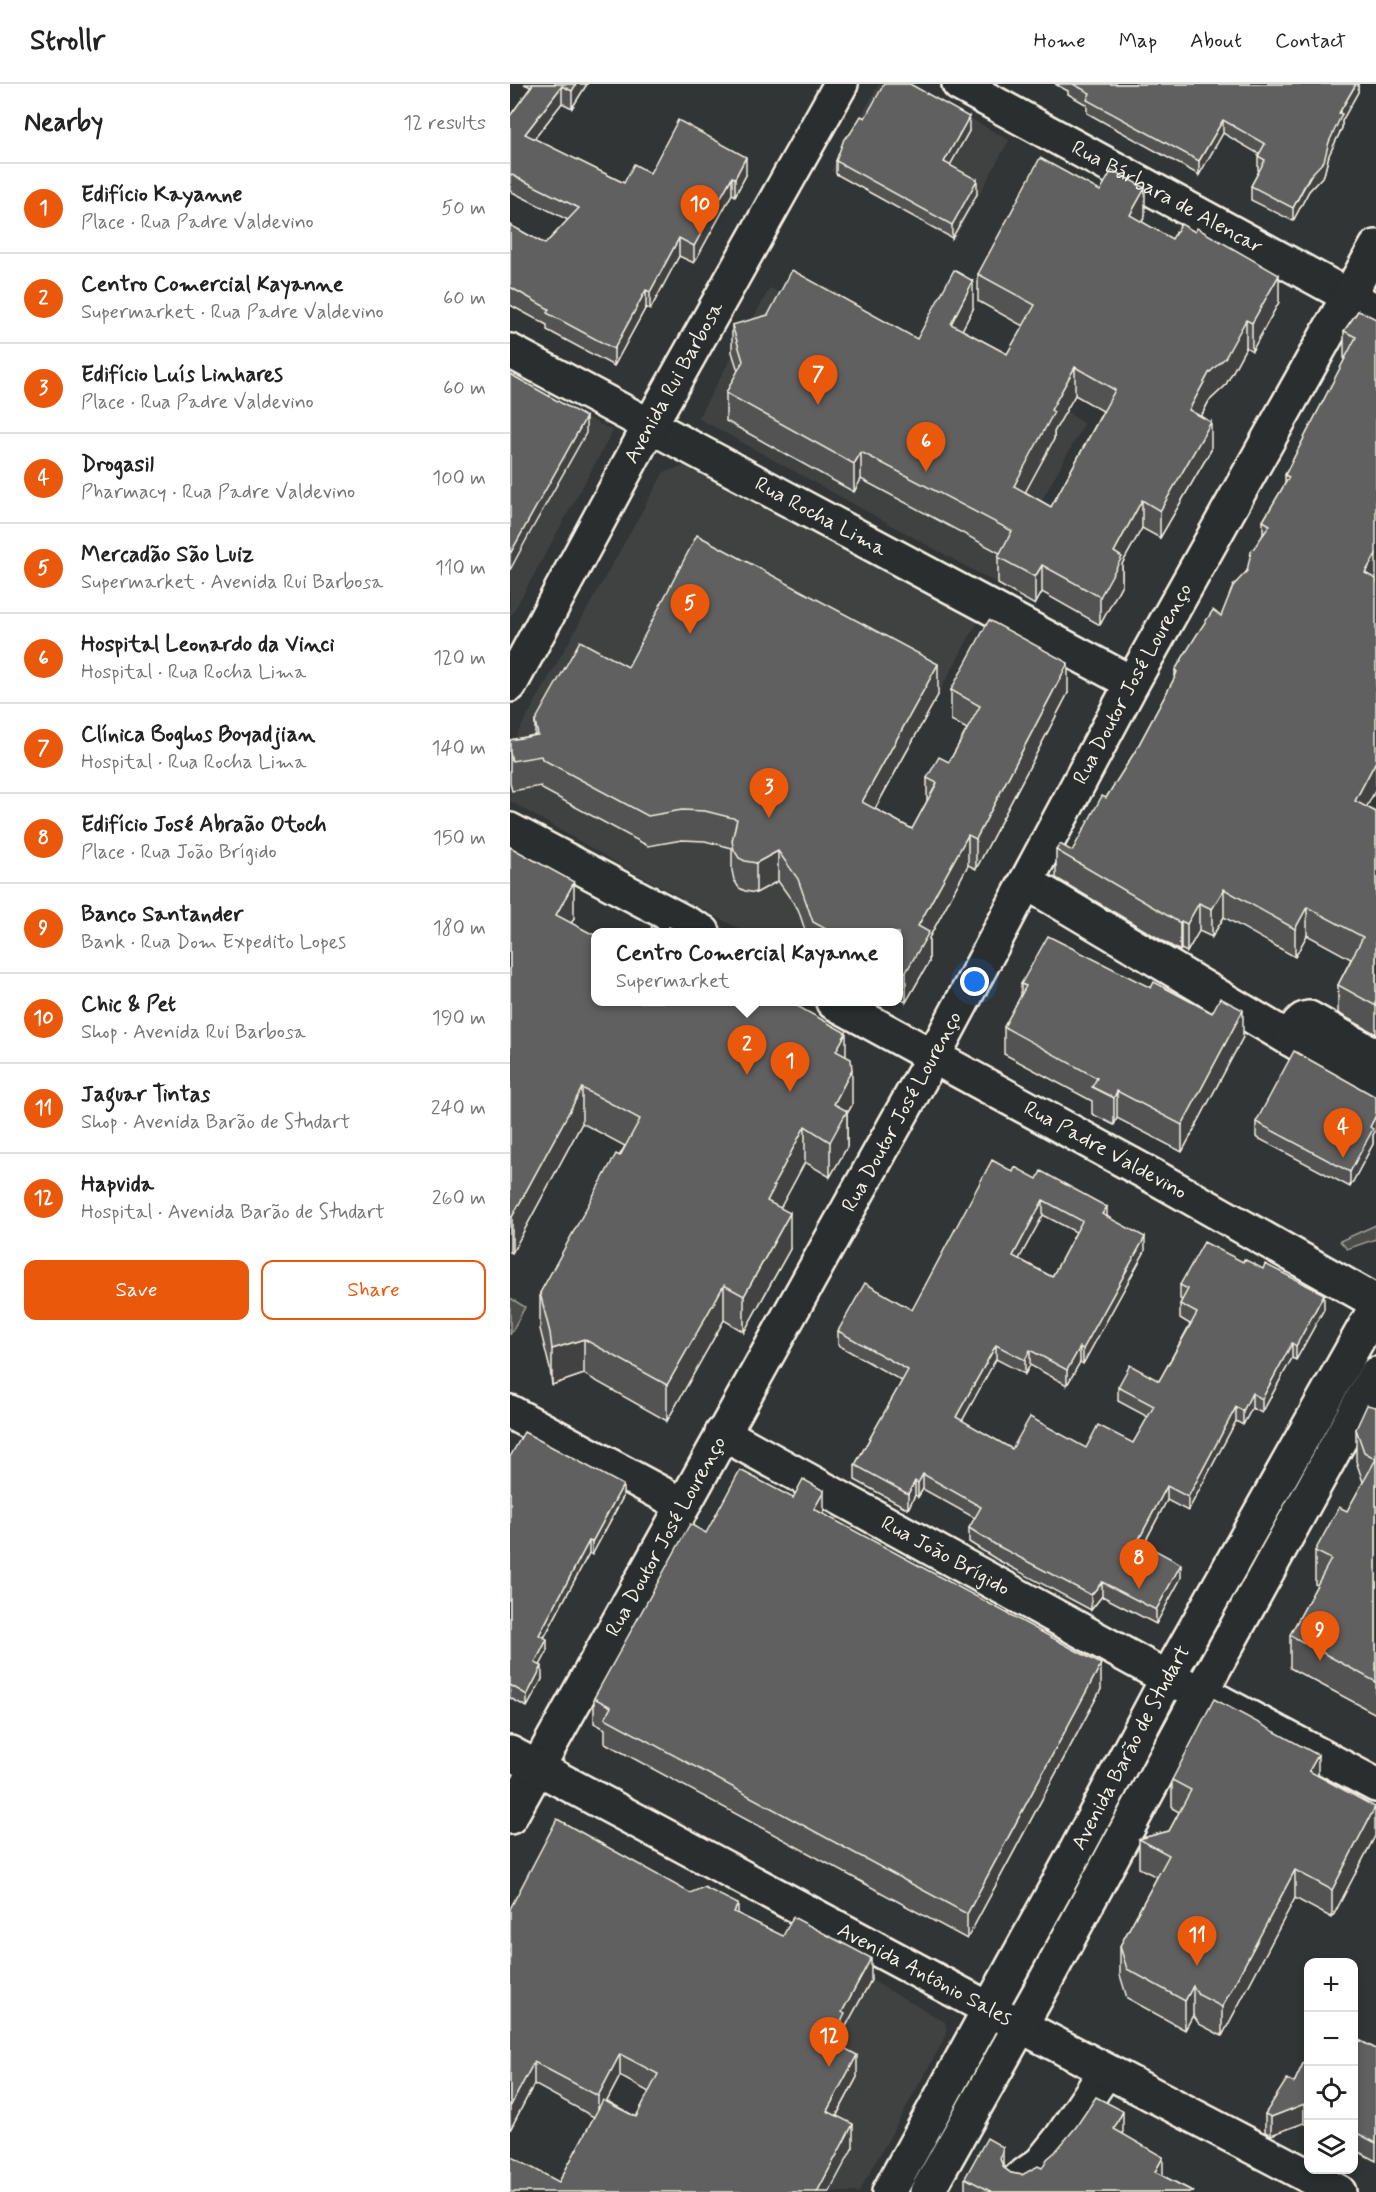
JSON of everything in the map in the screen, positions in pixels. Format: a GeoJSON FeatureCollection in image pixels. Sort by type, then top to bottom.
{"type":"FeatureCollection","features":[{"type":"Feature","properties":{"kind":"main road","name":"Avenida Rui Barbosa"},"geometry":{"type":"LineString","coordinates":[[510,685],[650,424],[841,84]]}},
{"type":"Feature","properties":{"kind":"main road","name":"Rua Bárbara de Alencar"},"geometry":{"type":"LineString","coordinates":[[959,84],[1363,303]]}},
{"type":"Feature","properties":{"kind":"main road","name":"Rua Doutor José Lourenço"},"geometry":{"type":"LineString","coordinates":[[510,1817],[524,1760],[683,1505],[933,1055],[1132,683],[1363,303],[1376,247]]}},
{"type":"Feature","properties":{"kind":"main road","name":"Rua Rocha Lima"},"geometry":{"type":"LineString","coordinates":[[510,351],[1132,683]]}},
{"type":"Feature","properties":{"kind":"main road"},"geometry":{"type":"LineString","coordinates":[[510,830],[695,928]]}},
{"type":"Feature","properties":{"kind":"main road"},"geometry":{"type":"LineString","coordinates":[[1026,882],[1376,1090]]}},
{"type":"Feature","properties":{"kind":"main road","name":"Rua Padre Valdevino"},"geometry":{"type":"LineString","coordinates":[[841,1006],[933,1055],[1376,1302]]}},
{"type":"Feature","properties":{"kind":"main road"},"geometry":{"type":"LineString","coordinates":[[1290,1039],[1303,1018],[1309,1018],[1376,1056]]}},
{"type":"Feature","properties":{"kind":"main road","name":"Avenida Barão de Studart"},"geometry":{"type":"LineString","coordinates":[[889,2192],[990,2010],[1168,1677],[1376,1307]]}},
{"type":"Feature","properties":{"kind":"main road","name":"Avenida Barão de Studart"},"geometry":{"type":"LineString","coordinates":[[927,2192],[1021,2026],[1376,1374]]}},
{"type":"Feature","properties":{"kind":"main road"},"geometry":{"type":"LineString","coordinates":[[510,1412],[683,1505]]}},
{"type":"Feature","properties":{"kind":"main road","name":"Rua João Brígido"},"geometry":{"type":"LineString","coordinates":[[722,1433],[1168,1677],[1201,1692],[1376,1785]]}},
{"type":"Feature","properties":{"kind":"main road","name":"Avenida Antônio Sales"},"geometry":{"type":"LineString","coordinates":[[524,1760],[990,2010],[1339,2192]]}},
{"type":"Feature","properties":{"kind":"main road"},"geometry":{"type":"LineString","coordinates":[[1019,2179],[1041,2163],[1107,2071]]}},
{"type":"Feature","properties":{"kind":"shaded area"},"geometry":{"type":"Polygon","coordinates":[[[879,84],[908,84],[1009,140],[954,240],[831,171],[879,84]]]}},
{"type":"Feature","properties":{"kind":"shaded area"},"geometry":{"type":"Polygon","coordinates":[[[770,288],[941,371],[1067,412],[1084,424],[996,583],[698,418],[770,288]]]}},
{"type":"Feature","properties":{"kind":"shaded area"},"geometry":{"type":"Polygon","coordinates":[[[510,377],[613,431],[510,618],[510,377]]]}},
{"type":"Feature","properties":{"kind":"shaded area"},"geometry":{"type":"Polygon","coordinates":[[[685,466],[978,621],[810,928],[738,928],[620,865],[510,801],[510,747],[664,472],[685,466]]]}},
{"type":"Feature","properties":{"kind":"shaded area"},"geometry":{"type":"Polygon","coordinates":[[[1376,1225],[1376,1239],[1347,1249],[1340,1241],[1376,1225]]]}},
{"type":"Feature","properties":{"kind":"shaded area"},"geometry":{"type":"Polygon","coordinates":[[[510,1298],[525,1307],[510,1335],[510,1298]]]}},
{"type":"Feature","properties":{"kind":"shaded area"},"geometry":{"type":"Polygon","coordinates":[[[708,1897],[751,1920],[678,2068],[871,1980],[945,2022],[947,2034],[859,2192],[659,2192],[658,2097],[614,2072],[708,1897]]]}},
{"type":"Feature","properties":{"kind":"building"},"geometry":{"type":"Polygon","coordinates":[[[533,84],[576,84],[572,91],[562,86],[525,134],[624,183],[634,164],[650,173],[678,120],[746,157],[735,178],[732,177],[694,246],[679,238],[650,292],[646,290],[614,349],[547,313],[549,309],[510,287],[510,225],[545,244],[579,208],[510,174],[510,116],[533,84]]]}},
{"type":"Feature","properties":{"kind":"building"},"geometry":{"type":"Polygon","coordinates":[[[884,84],[910,84],[969,117],[944,162],[977,180],[952,225],[836,161],[844,139],[850,134],[861,116],[865,118],[884,84]]]}},
{"type":"Feature","properties":{"kind":"building"},"geometry":{"type":"Polygon","coordinates":[[[1073,84],[1356,84],[1339,113],[1342,114],[1329,142],[1324,161],[1309,177],[1293,208],[1251,186],[1265,160],[1258,156],[1265,144],[1223,120],[1199,161],[1087,100],[1090,93],[1073,84]]]}},
{"type":"Feature","properties":{"kind":"building"},"geometry":{"type":"Polygon","coordinates":[[[1040,158],[1100,191],[1112,170],[1145,188],[1130,215],[1172,239],[1181,224],[1195,232],[1197,228],[1279,275],[1252,323],[1246,320],[1225,358],[1209,373],[1189,410],[1211,422],[1160,511],[1142,500],[1114,552],[1122,557],[1100,597],[1042,565],[1035,577],[998,557],[1012,531],[861,452],[854,464],[726,393],[743,361],[732,325],[768,315],[792,270],[917,339],[954,270],[973,281],[951,324],[1007,354],[1035,305],[978,274],[1040,158]],[[1075,367],[1051,410],[1054,412],[1014,486],[1051,507],[1115,390],[1075,367]]]}},
{"type":"Feature","properties":{"kind":"building"},"geometry":{"type":"Polygon","coordinates":[[[1358,311],[1376,319],[1376,554],[1365,573],[1376,579],[1376,761],[1355,801],[1376,812],[1376,1006],[1338,985],[1363,937],[1307,907],[1295,929],[1224,889],[1212,909],[1199,903],[1187,924],[1181,921],[1180,923],[1056,850],[1060,844],[1072,851],[1102,796],[1106,798],[1136,750],[1174,679],[1177,672],[1175,670],[1196,636],[1213,610],[1221,616],[1233,586],[1247,571],[1251,552],[1270,525],[1263,521],[1289,477],[1285,475],[1356,337],[1344,331],[1358,311]]]}},
{"type":"Feature","properties":{"kind":"building"},"geometry":{"type":"Polygon","coordinates":[[[510,374],[586,417],[510,554],[510,374]]]}},
{"type":"Feature","properties":{"kind":"building"},"geometry":{"type":"Polygon","coordinates":[[[697,535],[938,664],[862,802],[912,829],[937,783],[927,778],[939,757],[949,762],[980,706],[951,690],[989,620],[1068,663],[976,839],[968,835],[918,926],[929,932],[906,972],[903,970],[903,928],[824,928],[813,922],[798,879],[778,851],[756,863],[739,858],[732,841],[737,819],[705,811],[682,810],[648,816],[542,759],[541,756],[512,761],[510,740],[538,735],[535,721],[580,641],[628,667],[697,535]]]}},
{"type":"Feature","properties":{"kind":"building"},"geometry":{"type":"Polygon","coordinates":[[[510,847],[574,882],[556,915],[591,933],[591,1006],[797,1006],[846,1033],[836,1051],[851,1059],[852,1069],[834,1104],[847,1111],[830,1142],[805,1126],[767,1201],[790,1213],[744,1296],[724,1285],[667,1385],[584,1339],[552,1349],[540,1293],[616,1154],[620,1156],[640,1119],[582,1088],[510,1217],[510,847]]]}},
{"type":"Feature","properties":{"kind":"building"},"geometry":{"type":"Polygon","coordinates":[[[1048,936],[1151,988],[1154,982],[1212,1013],[1220,998],[1243,1010],[1182,1125],[1117,1091],[1114,1098],[1092,1087],[1097,1078],[1004,1027],[1026,986],[1021,984],[1048,936]]]}},
{"type":"Feature","properties":{"kind":"building"},"geometry":{"type":"Polygon","coordinates":[[[1294,1051],[1376,1097],[1376,1115],[1370,1127],[1373,1129],[1350,1172],[1256,1122],[1294,1051]]]}},
{"type":"Feature","properties":{"kind":"building"},"geometry":{"type":"Polygon","coordinates":[[[992,1160],[1013,1172],[1015,1167],[1037,1179],[1041,1171],[1107,1207],[1102,1214],[1145,1237],[1083,1349],[1080,1347],[1067,1370],[1030,1350],[1025,1360],[996,1345],[956,1417],[1012,1449],[1030,1417],[1086,1448],[1098,1425],[1133,1443],[1154,1406],[1118,1387],[1130,1365],[1159,1381],[1197,1313],[1180,1304],[1188,1289],[1180,1285],[1204,1242],[1243,1262],[1244,1259],[1263,1269],[1265,1264],[1324,1294],[1296,1346],[1292,1343],[1262,1399],[1252,1393],[1243,1411],[1236,1407],[1188,1497],[1167,1486],[1138,1541],[1181,1564],[1156,1610],[1102,1582],[1091,1595],[996,1545],[969,1528],[981,1507],[923,1474],[918,1483],[915,1481],[908,1494],[855,1465],[908,1370],[838,1331],[865,1283],[912,1310],[992,1160]],[[1043,1200],[1013,1256],[1052,1277],[1082,1221],[1043,1200]]]}},
{"type":"Feature","properties":{"kind":"building"},"geometry":{"type":"Polygon","coordinates":[[[1367,1405],[1376,1407],[1376,1459],[1364,1452],[1356,1429],[1367,1405]]]}},
{"type":"Feature","properties":{"kind":"building"},"geometry":{"type":"Polygon","coordinates":[[[524,1432],[623,1485],[592,1542],[589,1541],[539,1635],[547,1639],[535,1663],[542,1666],[527,1695],[510,1685],[510,1457],[524,1432]]]}},
{"type":"Feature","properties":{"kind":"building"},"geometry":{"type":"Polygon","coordinates":[[[1376,1459],[1376,1682],[1290,1635],[1331,1559],[1315,1551],[1339,1507],[1347,1511],[1376,1459]]]}},
{"type":"Feature","properties":{"kind":"building"},"geometry":{"type":"Polygon","coordinates":[[[740,1470],[793,1498],[803,1479],[824,1491],[814,1509],[1101,1664],[967,1914],[605,1718],[611,1707],[594,1698],[690,1524],[706,1533],[740,1470]]]}},
{"type":"Feature","properties":{"kind":"building"},"geometry":{"type":"Polygon","coordinates":[[[1214,1699],[1318,1755],[1309,1771],[1375,1807],[1332,1890],[1295,1870],[1222,2007],[1199,1995],[1193,1986],[1185,2001],[1127,1969],[1120,1946],[1169,1855],[1139,1839],[1169,1831],[1191,1790],[1172,1780],[1214,1699]]]}},
{"type":"Feature","properties":{"kind":"building"},"geometry":{"type":"Polygon","coordinates":[[[557,1819],[690,1893],[704,1887],[738,1904],[734,1912],[783,1936],[793,1917],[871,1958],[842,2012],[845,2014],[831,2041],[857,2055],[827,2111],[853,2124],[817,2192],[510,2192],[510,2156],[559,2182],[603,2100],[636,2117],[658,2074],[620,2054],[598,2096],[534,2062],[510,2107],[510,1909],[557,1819]]]}},
{"type":"Feature","properties":{"kind":"building"},"geometry":{"type":"Polygon","coordinates":[[[1358,2040],[1376,2049],[1376,2143],[1358,2134],[1358,2040]]]}},
{"type":"Feature","properties":{"kind":"building"},"geometry":{"type":"Polygon","coordinates":[[[1304,2062],[1304,2104],[1271,2117],[1265,2114],[1287,2079],[1294,2083],[1304,2062]]]}},
{"type":"Feature","properties":{"kind":"building"},"geometry":{"type":"Polygon","coordinates":[[[1096,2097],[1123,2111],[1114,2129],[1163,2157],[1155,2172],[1194,2192],[992,2192],[965,2178],[987,2138],[1003,2147],[1000,2159],[1004,2168],[1011,2173],[1022,2175],[1038,2166],[1042,2168],[1047,2159],[1076,2127],[1096,2097]]]}},
{"type":"Feature","properties":{"kind":"place","name":"Chic & Pet"},"geometry":{"type":"Point","coordinates":[700,235]}},
{"type":"Feature","properties":{"kind":"place","name":"Clínica Boghos Boyadjian"},"geometry":{"type":"Point","coordinates":[818,405]}},
{"type":"Feature","properties":{"kind":"place","name":"Hospital Leonardo da Vinci"},"geometry":{"type":"Point","coordinates":[926,472]}},
{"type":"Feature","properties":{"kind":"place","name":"Mercadão São Luiz"},"geometry":{"type":"Point","coordinates":[690,634]}},
{"type":"Feature","properties":{"kind":"place","name":"Edifício Luís Linhares"},"geometry":{"type":"Point","coordinates":[769,818]}},
{"type":"Feature","properties":{"kind":"place","name":"Centro Comercial Kayanne"},"geometry":{"type":"Point","coordinates":[747,1075]}},
{"type":"Feature","properties":{"kind":"place","name":"Edifício Kayanne"},"geometry":{"type":"Point","coordinates":[790,1092]}},
{"type":"Feature","properties":{"kind":"place","name":"Drogasil"},"geometry":{"type":"Point","coordinates":[1343,1158]}},
{"type":"Feature","properties":{"kind":"place","name":"Edifício José Abraão Otoch"},"geometry":{"type":"Point","coordinates":[1139,1589]}},
{"type":"Feature","properties":{"kind":"place","name":"Banco Santander"},"geometry":{"type":"Point","coordinates":[1320,1661]}},
{"type":"Feature","properties":{"kind":"place","name":"Jaguar Tintas"},"geometry":{"type":"Point","coordinates":[1197,1966]}},
{"type":"Feature","properties":{"kind":"place","name":"Hapvida"},"geometry":{"type":"Point","coordinates":[829,2067]}}]}
